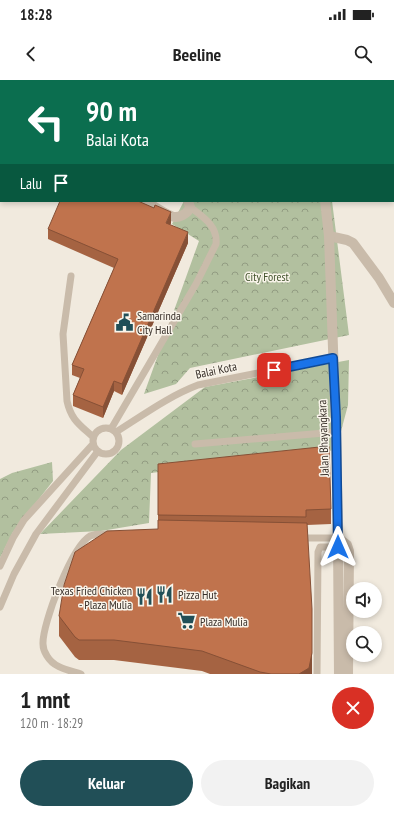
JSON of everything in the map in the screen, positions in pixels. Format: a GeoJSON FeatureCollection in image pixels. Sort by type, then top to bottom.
{"type":"FeatureCollection","features":[{"type":"Feature","properties":{"kind":"street"},"geometry":{"type":"LineString","coordinates":[[147,202],[172,217],[180,216],[187,212],[189,204]]}},
{"type":"Feature","properties":{"kind":"street","name":"Jalan Bhayangkara"},"geometry":{"type":"LineString","coordinates":[[325,202],[329,236],[336,432],[338,674]]}},
{"type":"Feature","properties":{"kind":"street"},"geometry":{"type":"LineString","coordinates":[[329,236],[353,243],[380,278],[394,303]]}},
{"type":"Feature","properties":{"kind":"street"},"geometry":{"type":"LineString","coordinates":[[338,543],[348,545],[349,551],[348,674]]}},
{"type":"Feature","properties":{"kind":"lane"},"geometry":{"type":"LineString","coordinates":[[71,276],[63,334],[67,401],[73,418],[95,437],[95,448],[104,454],[108,454],[114,451],[119,442],[119,439],[113,431],[196,284],[216,244],[216,238],[211,226],[206,219],[189,204]]}},
{"type":"Feature","properties":{"kind":"lane","name":"Balai Kota"},"geometry":{"type":"LineString","coordinates":[[95,437],[104,428],[113,431],[172,396],[198,385],[333,358]]}},
{"type":"Feature","properties":{"kind":"lane"},"geometry":{"type":"LineString","coordinates":[[195,444],[336,432]]}},
{"type":"Feature","properties":{"kind":"lane"},"geometry":{"type":"LineString","coordinates":[[0,566],[13,538],[24,520],[82,456],[95,437]]}},
{"type":"Feature","properties":{"kind":"lane"},"geometry":{"type":"LineString","coordinates":[[0,606],[36,534],[98,451]]}},
{"type":"Feature","properties":{"kind":"lane"},"geometry":{"type":"LineString","coordinates":[[81,674],[58,667],[48,657],[43,645],[47,618],[54,598],[75,553],[81,545],[88,537],[97,534],[120,534]]}},
{"type":"Feature","properties":{"kind":"lane"},"geometry":{"type":"LineString","coordinates":[[288,537],[338,543]]}},
{"type":"Feature","properties":{"kind":"lane"},"geometry":{"type":"LineString","coordinates":[[317,674],[318,552],[320,547],[338,543]]}},
{"type":"Feature","properties":{"kind":"green space","name":"City Forest"},"geometry":{"type":"Polygon","coordinates":[[[183,202],[332,202],[349,335],[190,368],[176,384],[144,394],[199,241],[172,224],[183,202]]]}},
{"type":"Feature","properties":{"kind":"green space"},"geometry":{"type":"Polygon","coordinates":[[[349,360],[348,405],[336,450],[151,473],[149,523],[101,531],[40,534],[121,450],[205,387],[349,360]]]}},
{"type":"Feature","properties":{"kind":"green space"},"geometry":{"type":"Polygon","coordinates":[[[52,462],[53,481],[13,532],[0,558],[0,479],[12,473],[52,462]]]}},
{"type":"Feature","properties":{"kind":"building","name":"Samarinda City Hall"},"geometry":{"type":"Polygon","coordinates":[[[60,202],[140,202],[154,208],[155,205],[171,212],[166,223],[188,232],[122,384],[114,381],[103,407],[73,395],[84,369],[72,365],[118,259],[48,229],[60,202]]]}},
{"type":"Feature","properties":{"kind":"building"},"geometry":{"type":"Polygon","coordinates":[[[329,446],[331,509],[306,510],[306,517],[158,515],[158,464],[329,446]]]}},
{"type":"Feature","properties":{"kind":"building","name":"Plaza Mulia"},"geometry":{"type":"Polygon","coordinates":[[[158,520],[307,523],[312,609],[312,653],[309,668],[299,674],[271,674],[260,672],[202,651],[114,640],[79,640],[75,637],[59,616],[64,585],[75,552],[107,531],[158,529],[158,520]]]}},
{"type":"Feature","properties":{"kind":"place","name":"Samarinda City Hall"},"geometry":{"type":"Point","coordinates":[124,322]}},
{"type":"Feature","properties":{"kind":"place","name":"Pizza Hut"},"geometry":{"type":"Point","coordinates":[165,594]}},
{"type":"Feature","properties":{"kind":"place","name":"Texas Fried Chicken - Plaza Mulia"},"geometry":{"type":"Point","coordinates":[145,597]}},
{"type":"Feature","properties":{"kind":"place","name":"Plaza Mulia"},"geometry":{"type":"Point","coordinates":[187,621]}},
{"type":"Feature","properties":{"kind":"route"},"geometry":{"type":"LineString","coordinates":[[274,370],[333,358],[336,417],[338,547]]}}]}
